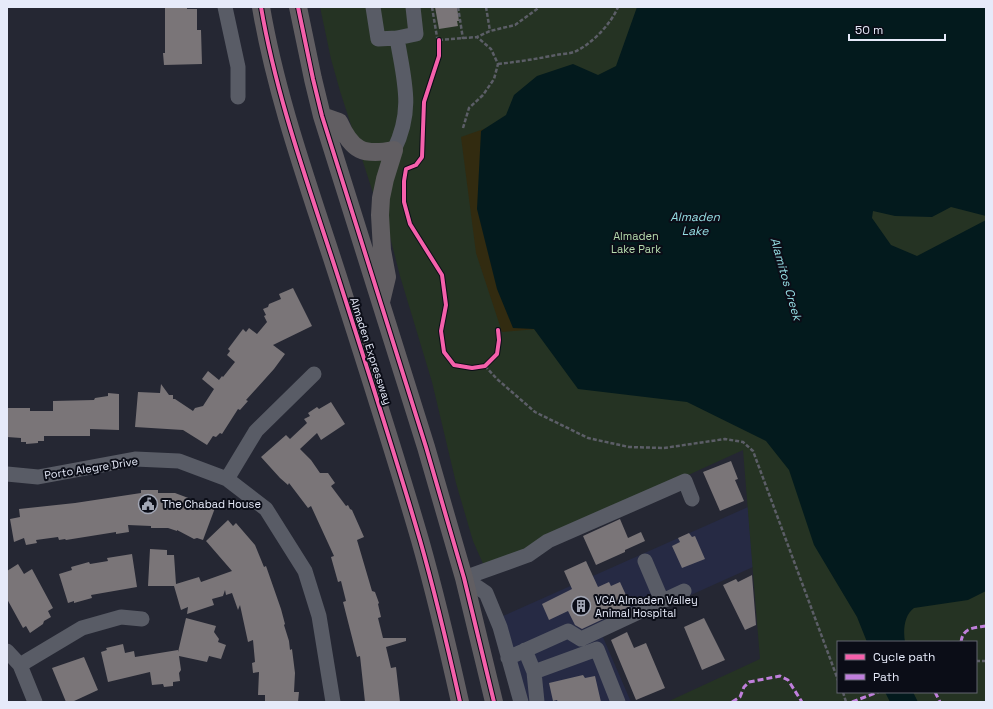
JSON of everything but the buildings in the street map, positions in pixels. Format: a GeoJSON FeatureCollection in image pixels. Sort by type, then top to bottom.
{"type":"FeatureCollection","features":[{"type":"Feature","properties":{"kind":"main road","name":"Almaden Expressway"},"geometry":{"type":"LineString","coordinates":[[261,7],[278,86],[308,186],[395,455],[420,541],[443,628],[460,702]]}},
{"type":"Feature","properties":{"kind":"main road"},"geometry":{"type":"LineString","coordinates":[[298,7],[322,116],[426,447],[464,578],[494,702]]}},
{"type":"Feature","properties":{"kind":"main road"},"geometry":{"type":"LineString","coordinates":[[322,116],[339,122],[346,136],[358,149],[368,152],[394,150],[381,198],[380,215],[382,250],[387,277],[381,303]]}},
{"type":"Feature","properties":{"kind":"street"},"geometry":{"type":"LineString","coordinates":[[226,7],[238,67],[238,97]]}},
{"type":"Feature","properties":{"kind":"street"},"geometry":{"type":"LineString","coordinates":[[373,7],[378,39],[397,38],[416,34],[413,7]]}},
{"type":"Feature","properties":{"kind":"street"},"geometry":{"type":"LineString","coordinates":[[394,150],[404,124],[406,100],[397,38]]}},
{"type":"Feature","properties":{"kind":"street"},"geometry":{"type":"LineString","coordinates":[[227,479],[256,431],[314,374]]}},
{"type":"Feature","properties":{"kind":"street","name":"Porto Alegre Drive"},"geometry":{"type":"LineString","coordinates":[[7,474],[38,477],[135,459],[179,461],[227,479],[266,509],[305,571],[319,616],[333,702]]}},
{"type":"Feature","properties":{"kind":"street"},"geometry":{"type":"LineString","coordinates":[[464,578],[528,555],[548,541],[685,481],[692,499]]}},
{"type":"Feature","properties":{"kind":"street"},"geometry":{"type":"LineString","coordinates":[[646,561],[662,601]]}},
{"type":"Feature","properties":{"kind":"street"},"geometry":{"type":"LineString","coordinates":[[464,578],[486,593],[500,628],[521,702]]}},
{"type":"Feature","properties":{"kind":"street"},"geometry":{"type":"LineString","coordinates":[[508,658],[568,631],[581,639],[684,591]]}},
{"type":"Feature","properties":{"kind":"street"},"geometry":{"type":"LineString","coordinates":[[20,665],[82,628],[121,617],[142,619]]}},
{"type":"Feature","properties":{"kind":"street"},"geometry":{"type":"LineString","coordinates":[[516,687],[535,676],[597,649],[618,702]]}},
{"type":"Feature","properties":{"kind":"street"},"geometry":{"type":"LineString","coordinates":[[525,650],[535,676],[537,702]]}},
{"type":"Feature","properties":{"kind":"street"},"geometry":{"type":"LineString","coordinates":[[7,651],[20,665],[35,702]]}},
{"type":"Feature","properties":{"kind":"path"},"geometry":{"type":"LineString","coordinates":[[432,7],[437,37],[439,40],[439,56],[424,102],[422,157],[416,165],[406,169],[404,181],[404,202],[410,224],[442,275],[446,305],[441,331],[444,352],[454,365],[472,368],[485,366],[497,354],[499,340],[498,330]]}},
{"type":"Feature","properties":{"kind":"path"},"geometry":{"type":"LineString","coordinates":[[458,7],[463,38]]}},
{"type":"Feature","properties":{"kind":"path"},"geometry":{"type":"LineString","coordinates":[[486,7],[490,31]]}},
{"type":"Feature","properties":{"kind":"path"},"geometry":{"type":"LineString","coordinates":[[439,40],[477,38],[490,31],[515,25],[539,7]]}},
{"type":"Feature","properties":{"kind":"path"},"geometry":{"type":"LineString","coordinates":[[498,64],[528,61],[574,52],[604,29],[615,15],[618,7]]}},
{"type":"Feature","properties":{"kind":"path"},"geometry":{"type":"LineString","coordinates":[[463,128],[469,108],[483,95],[494,79],[498,64],[491,49],[477,38]]}},
{"type":"Feature","properties":{"kind":"shaded area"},"geometry":{"type":"Polygon","coordinates":[[[748,507],[753,567],[602,635],[631,702],[522,702],[503,616],[748,507]]]}},
{"type":"Feature","properties":{"kind":"green space","name":"Almaden Lake"},"geometry":{"type":"Polygon","coordinates":[[[320,7],[986,7],[986,702],[667,702],[760,659],[743,450],[485,568],[473,541],[456,483],[432,382],[400,276],[388,229],[376,202],[331,59],[320,7]]]}},
{"type":"Feature","properties":{"kind":"sand"},"geometry":{"type":"Polygon","coordinates":[[[521,116],[549,328],[502,332],[476,253],[461,137],[521,116]]]}},
{"type":"Feature","properties":{"kind":"water","name":"Almaden Lake"},"geometry":{"type":"Polygon","coordinates":[[[637,7],[986,7],[986,216],[951,207],[932,217],[895,216],[873,211],[872,218],[891,245],[917,256],[986,220],[986,591],[968,600],[914,608],[906,619],[904,633],[905,641],[867,641],[857,617],[814,545],[789,470],[766,441],[687,402],[578,389],[534,329],[513,328],[497,289],[477,209],[481,131],[506,115],[514,95],[537,76],[573,64],[598,75],[616,66],[637,7]]]}},
{"type":"Feature","properties":{"kind":"water"},"geometry":{"type":"Polygon","coordinates":[[[886,693],[914,693],[918,702],[890,702],[886,693]]]}},
{"type":"Feature","properties":{"kind":"marked path"},"geometry":{"type":"LineString","coordinates":[[961,641],[964,633],[970,629],[986,626]]}},
{"type":"Feature","properties":{"kind":"marked path"},"geometry":{"type":"LineString","coordinates":[[732,702],[740,697],[744,687],[749,682],[780,676],[788,680],[802,702]]}},
{"type":"Feature","properties":{"kind":"marked path"},"geometry":{"type":"LineString","coordinates":[[852,702],[875,693]]}},
{"type":"Feature","properties":{"kind":"marked path"},"geometry":{"type":"LineString","coordinates":[[936,693],[940,702]]}},
{"type":"Feature","properties":{"kind":"cycle path"},"geometry":{"type":"LineString","coordinates":[[261,7],[285,112],[381,411],[420,540],[460,702]]}},
{"type":"Feature","properties":{"kind":"cycle path"},"geometry":{"type":"LineString","coordinates":[[298,7],[322,116],[426,447],[464,578],[494,702]]}},
{"type":"Feature","properties":{"kind":"cycle path"},"geometry":{"type":"LineString","coordinates":[[439,40],[439,56],[424,102],[422,157],[416,165],[406,169],[404,181],[404,202],[410,224],[442,275],[446,305],[441,331],[444,352],[454,365],[472,368],[485,366],[497,354],[499,340],[498,330]]}},
{"type":"Feature","properties":{"kind":"place","name":"The Chabad House"},"geometry":{"type":"Point","coordinates":[148,504]}},
{"type":"Feature","properties":{"kind":"place","name":"VCA Almaden Valley Animal Hospital"},"geometry":{"type":"Point","coordinates":[581,606]}},
{"type":"Feature","properties":{"kind":"park label","name":"Almaden Lake Park"},"geometry":{"type":"Point","coordinates":[636,242]}},
{"type":"Feature","properties":{"kind":"water label","name":"Alamitos Creek"},"geometry":{"type":"Point","coordinates":[786,279]}}]}
